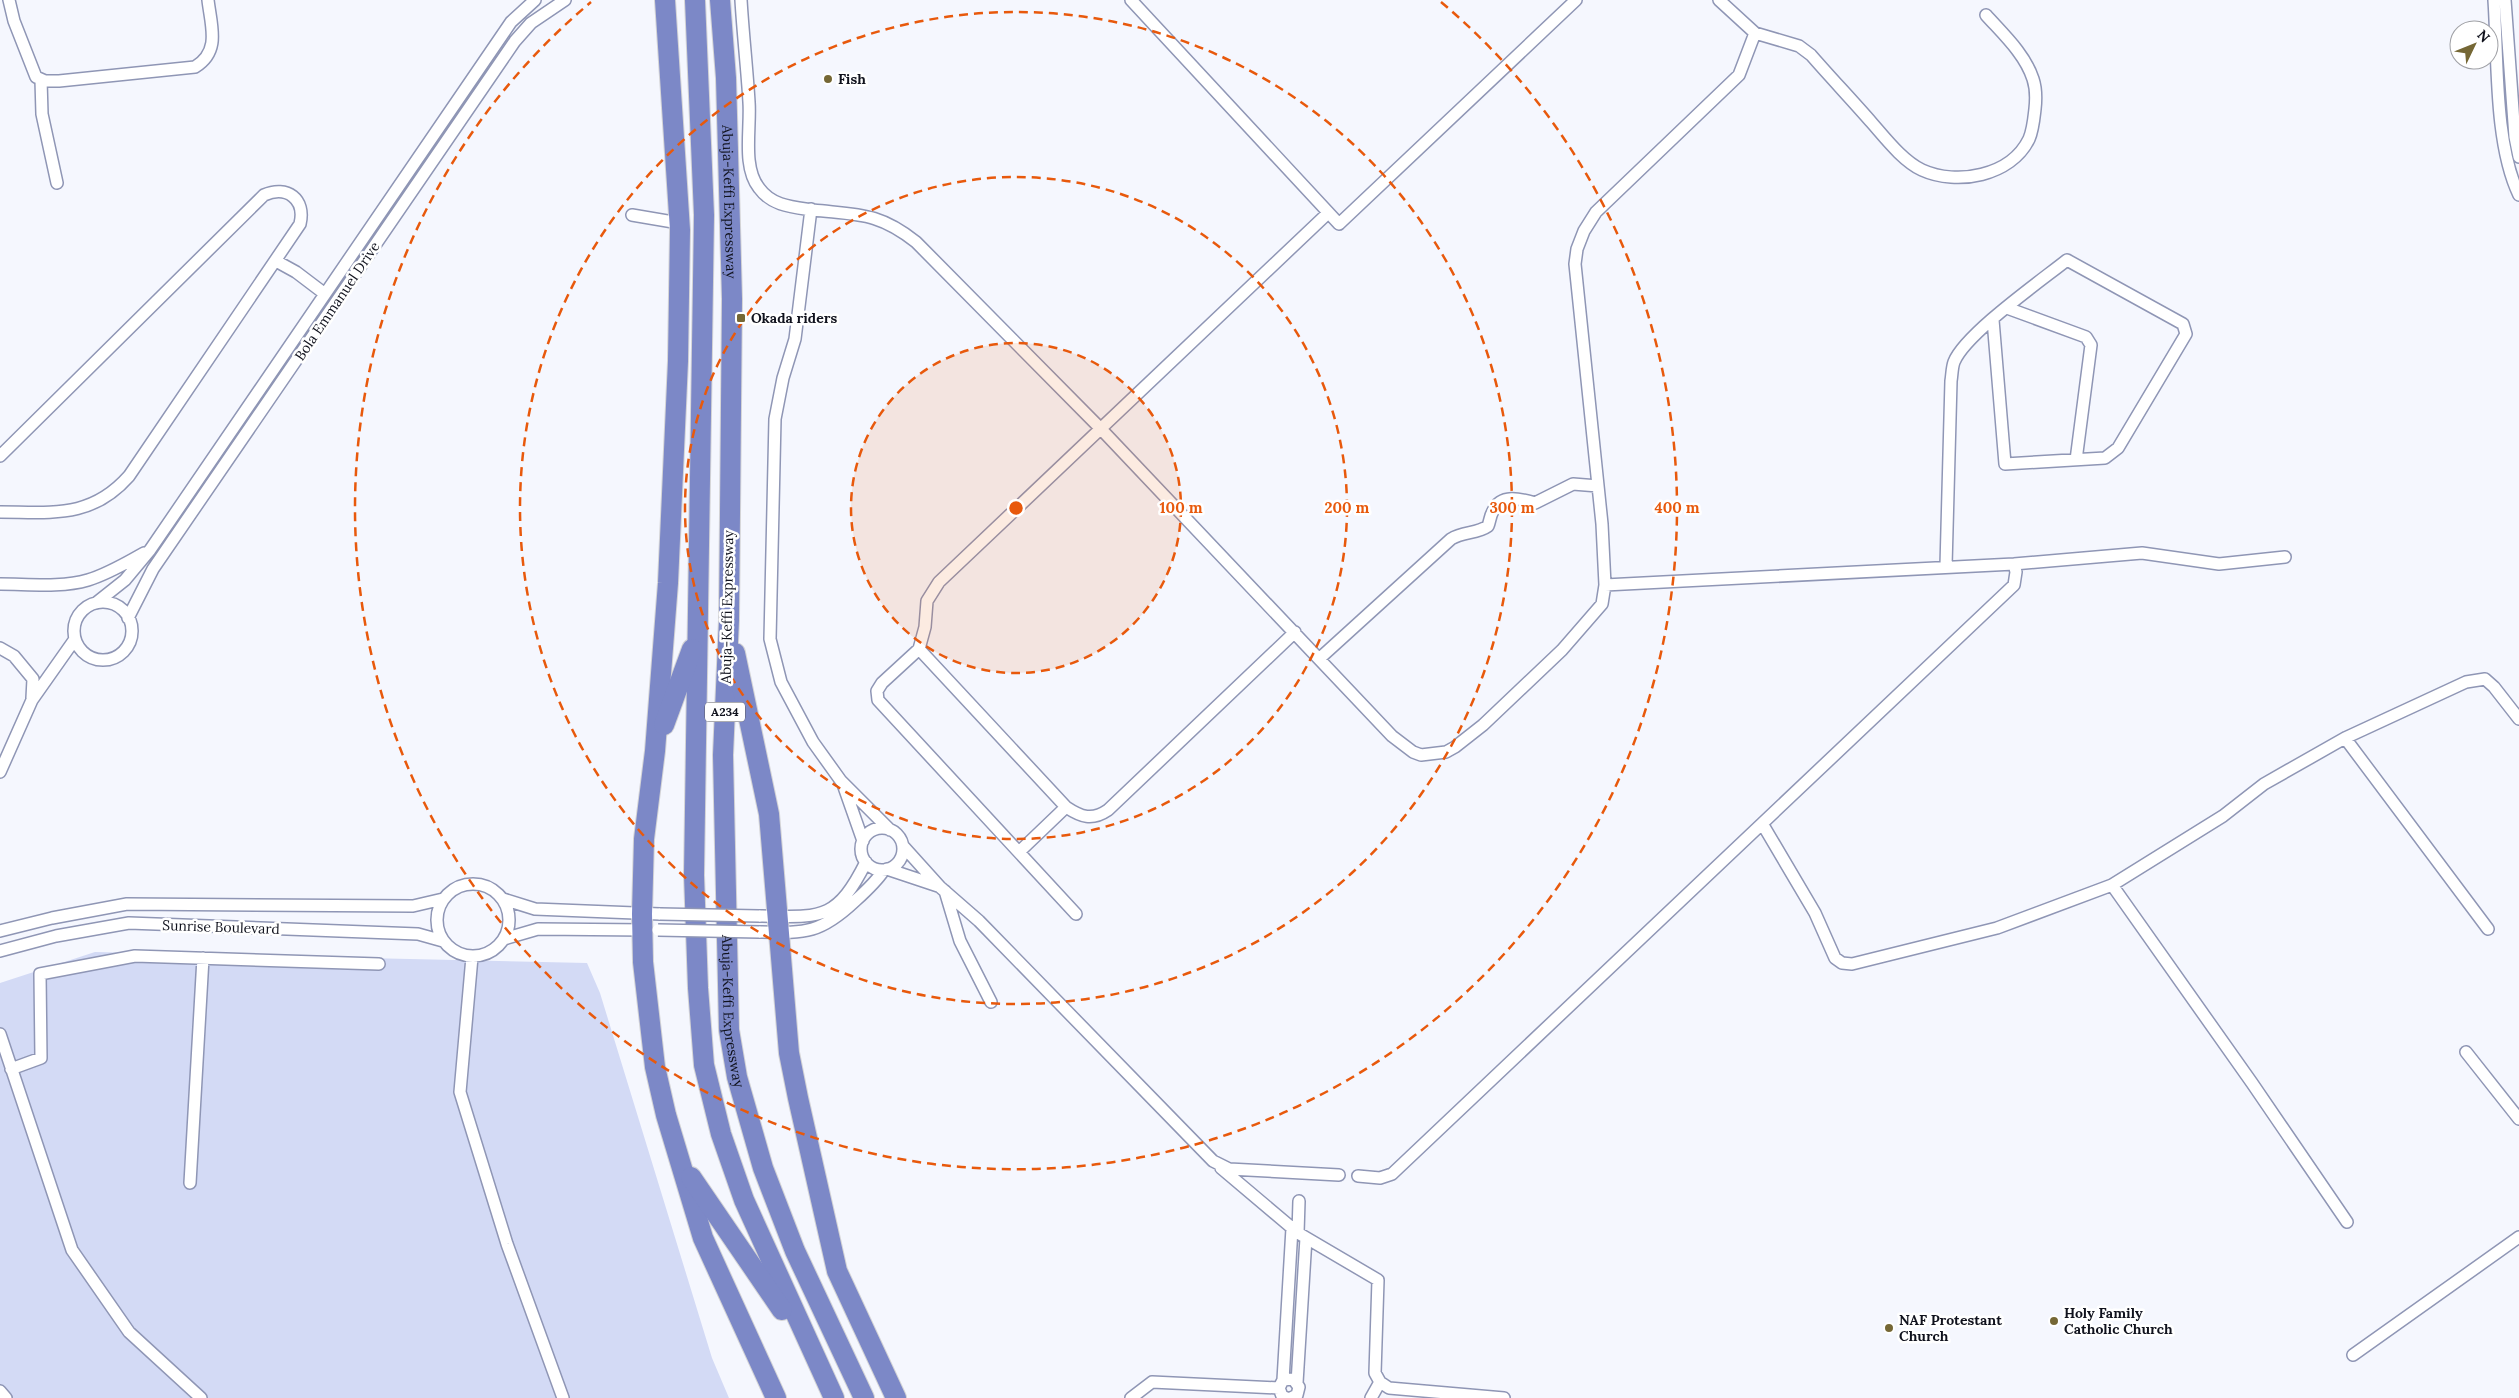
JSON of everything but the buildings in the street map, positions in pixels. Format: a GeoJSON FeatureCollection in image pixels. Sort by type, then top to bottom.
{"type":"FeatureCollection","features":[{"type":"Feature","properties":{"kind":"highway","name":"Abuja-Keffi Expressway"},"geometry":{"type":"LineString","coordinates":[[695,0],[704,215],[694,874],[698,988],[704,1065],[721,1134],[744,1200],[834,1398]]}},
{"type":"Feature","properties":{"kind":"highway","name":"Abuja-Keffi Expressway"},"geometry":{"type":"LineString","coordinates":[[720,0],[726,78],[731,214],[729,620],[724,784],[731,1039],[749,1124],[763,1168],[794,1251],[864,1398]]}},
{"type":"Feature","properties":{"kind":"highway"},"geometry":{"type":"LineString","coordinates":[[661,4],[679,223],[678,361],[668,582],[655,751],[644,839],[650,922],[655,1067],[666,1116],[703,1238],[776,1398]]}},
{"type":"Feature","properties":{"kind":"highway"},"geometry":{"type":"LineString","coordinates":[[729,620],[769,814],[790,1053],[838,1271],[853,1373]]}},
{"type":"Feature","properties":{"kind":"highway"},"geometry":{"type":"LineString","coordinates":[[655,751],[697,634]]}},
{"type":"Feature","properties":{"kind":"highway"},"geometry":{"type":"LineString","coordinates":[[680,1161],[813,1355]]}},
{"type":"Feature","properties":{"kind":"highway"},"geometry":{"type":"LineString","coordinates":[[838,1271],[896,1398]]}},
{"type":"Feature","properties":{"kind":"street"},"geometry":{"type":"LineString","coordinates":[[10,0],[14,21],[32,69],[41,80],[42,114],[57,183]]}},
{"type":"Feature","properties":{"kind":"street"},"geometry":{"type":"LineString","coordinates":[[41,80],[59,81],[195,66],[210,54],[213,43],[208,0]]}},
{"type":"Feature","properties":{"kind":"street","name":"Bola Emmanuel Drive"},"geometry":{"type":"LineString","coordinates":[[96,603],[125,580],[150,550],[511,22],[536,0]]}},
{"type":"Feature","properties":{"kind":"street","name":"Bola Emmanuel Drive"},"geometry":{"type":"LineString","coordinates":[[128,618],[153,568],[515,41],[531,23],[565,0]]}},
{"type":"Feature","properties":{"kind":"street"},"geometry":{"type":"LineString","coordinates":[[741,0],[749,102],[750,160],[754,181],[772,202],[811,209],[862,214],[884,220],[902,231],[927,252],[1101,430],[1320,658],[1392,736],[1413,752],[1428,755],[1446,752],[1465,741],[1483,726],[1562,650],[1596,614],[1605,596],[1598,486],[1579,321],[1575,264],[1577,249],[1584,231],[1596,212],[1739,75],[1755,33]]}},
{"type":"Feature","properties":{"kind":"street"},"geometry":{"type":"LineString","coordinates":[[1131,0],[1301,182],[1327,214],[1339,224],[1576,0]]}},
{"type":"Feature","properties":{"kind":"street"},"geometry":{"type":"LineString","coordinates":[[1719,0],[1755,33],[1799,46],[1811,55],[1890,143],[1922,170],[1935,174],[1971,177],[2002,166],[2012,159],[2029,139],[2034,120],[2036,99],[2033,80],[2013,45],[1986,15]]}},
{"type":"Feature","properties":{"kind":"street"},"geometry":{"type":"LineString","coordinates":[[2494,0],[2503,139],[2512,180],[2519,195]]}},
{"type":"Feature","properties":{"kind":"street"},"geometry":{"type":"LineString","coordinates":[[2506,0],[2513,119],[2519,157]]}},
{"type":"Feature","properties":{"kind":"street"},"geometry":{"type":"LineString","coordinates":[[0,456],[264,195],[274,190],[294,197],[302,215],[300,224],[129,476],[118,489],[102,501],[81,509],[48,512],[0,512]]}},
{"type":"Feature","properties":{"kind":"street"},"geometry":{"type":"LineString","coordinates":[[811,209],[795,339],[783,378],[775,419],[769,610],[770,639],[776,667],[788,697],[812,742],[841,780],[890,830],[899,836],[903,846],[942,889],[979,921],[1213,1161],[1299,1233],[1378,1280],[1375,1373],[1385,1385],[1504,1398]]}},
{"type":"Feature","properties":{"kind":"street"},"geometry":{"type":"LineString","coordinates":[[632,214],[679,223]]}},
{"type":"Feature","properties":{"kind":"street"},"geometry":{"type":"LineString","coordinates":[[1076,914],[1020,851],[878,700],[877,691],[882,683],[919,649],[925,627],[927,601],[939,582],[1327,214]]}},
{"type":"Feature","properties":{"kind":"street"},"geometry":{"type":"LineString","coordinates":[[1946,566],[1951,381],[1954,361],[1977,333],[1993,320],[2008,308],[2067,260],[2183,324],[2186,334],[2118,448],[2105,458],[2005,464],[1993,320]]}},
{"type":"Feature","properties":{"kind":"street"},"geometry":{"type":"LineString","coordinates":[[276,261],[296,272],[325,294]]}},
{"type":"Feature","properties":{"kind":"street"},"geometry":{"type":"LineString","coordinates":[[2008,308],[2086,337],[2091,345],[2076,460]]}},
{"type":"Feature","properties":{"kind":"street"},"geometry":{"type":"LineString","coordinates":[[1320,658],[1451,538],[1462,533],[1483,530],[1488,526],[1492,512],[1498,504],[1513,498],[1535,503],[1563,487],[1573,484],[1598,486]]}},
{"type":"Feature","properties":{"kind":"street"},"geometry":{"type":"LineString","coordinates":[[0,584],[87,581],[150,550]]}},
{"type":"Feature","properties":{"kind":"street"},"geometry":{"type":"LineString","coordinates":[[1605,585],[2014,564],[2142,553],[2219,564],[2285,557]]}},
{"type":"Feature","properties":{"kind":"street"},"geometry":{"type":"LineString","coordinates":[[1358,1176],[1380,1178],[1392,1174],[1763,825],[2014,585],[2016,572],[2014,564]]}},
{"type":"Feature","properties":{"kind":"street"},"geometry":{"type":"LineString","coordinates":[[0,772],[32,700],[74,639],[76,620],[80,612],[96,603],[114,605],[128,618],[131,637],[122,654],[113,658],[94,659],[85,654],[74,639]]}},
{"type":"Feature","properties":{"kind":"street"},"geometry":{"type":"LineString","coordinates":[[919,649],[1066,807],[1086,817],[1099,816],[1108,810],[1295,632]]}},
{"type":"Feature","properties":{"kind":"street"},"geometry":{"type":"LineString","coordinates":[[0,648],[14,656],[33,679],[32,700]]}},
{"type":"Feature","properties":{"kind":"street"},"geometry":{"type":"LineString","coordinates":[[1763,825],[1815,913],[1835,958],[1845,964],[1997,928],[2112,885],[2223,816],[2264,784],[2345,738],[2466,682],[2485,679],[2494,687],[2519,719]]}},
{"type":"Feature","properties":{"kind":"street"},"geometry":{"type":"LineString","coordinates":[[2345,738],[2488,929]]}},
{"type":"Feature","properties":{"kind":"street"},"geometry":{"type":"LineString","coordinates":[[841,780],[863,841],[862,852],[866,862],[878,869],[942,889]]}},
{"type":"Feature","properties":{"kind":"street"},"geometry":{"type":"LineString","coordinates":[[1020,851],[1066,807]]}},
{"type":"Feature","properties":{"kind":"street"},"geometry":{"type":"LineString","coordinates":[[863,841],[874,830],[890,830]]}},
{"type":"Feature","properties":{"kind":"street"},"geometry":{"type":"LineString","coordinates":[[866,862],[853,887],[827,912],[802,917],[780,924],[759,932],[650,922],[536,909],[503,899],[490,888],[473,884],[462,885],[451,891],[443,899],[438,909],[436,921],[438,932],[443,942],[451,950],[472,957],[490,952],[504,939],[538,928],[650,922],[759,916],[780,924],[808,930],[832,922],[874,884],[886,870],[898,863],[903,846]]}},
{"type":"Feature","properties":{"kind":"street"},"geometry":{"type":"LineString","coordinates":[[2112,885],[2252,1082],[2347,1222]]}},
{"type":"Feature","properties":{"kind":"street"},"geometry":{"type":"LineString","coordinates":[[942,889],[960,941],[991,1002]]}},
{"type":"Feature","properties":{"kind":"street","name":"Sunrise Boulevard"},"geometry":{"type":"LineString","coordinates":[[0,931],[52,918],[128,904],[413,906],[443,899]]}},
{"type":"Feature","properties":{"kind":"street"},"geometry":{"type":"LineString","coordinates":[[503,899],[510,919],[504,939]]}},
{"type":"Feature","properties":{"kind":"street","name":"Sunrise Boulevard"},"geometry":{"type":"LineString","coordinates":[[0,951],[56,936],[129,923],[418,934],[443,942]]}},
{"type":"Feature","properties":{"kind":"street"},"geometry":{"type":"LineString","coordinates":[[11,1069],[41,1058],[40,974],[135,956],[379,964]]}},
{"type":"Feature","properties":{"kind":"street"},"geometry":{"type":"LineString","coordinates":[[472,957],[460,1092],[507,1244],[563,1398]]}},
{"type":"Feature","properties":{"kind":"street"},"geometry":{"type":"LineString","coordinates":[[190,1183],[204,958]]}},
{"type":"Feature","properties":{"kind":"street"},"geometry":{"type":"LineString","coordinates":[[0,1034],[72,1250],[128,1332],[201,1398]]}},
{"type":"Feature","properties":{"kind":"street"},"geometry":{"type":"LineString","coordinates":[[2466,1052],[2519,1119]]}},
{"type":"Feature","properties":{"kind":"street"},"geometry":{"type":"LineString","coordinates":[[1213,1161],[1229,1169],[1339,1175]]}},
{"type":"Feature","properties":{"kind":"street"},"geometry":{"type":"LineString","coordinates":[[1299,1201],[1299,1233],[1305,1260],[1297,1383],[1299,1391],[1291,1398],[1282,1396],[1281,1384],[1292,1258],[1299,1233]]}},
{"type":"Feature","properties":{"kind":"street"},"geometry":{"type":"LineString","coordinates":[[2353,1355],[2519,1237]]}},
{"type":"Feature","properties":{"kind":"street"},"geometry":{"type":"LineString","coordinates":[[1131,1398],[1152,1382],[1281,1384],[1293,1380],[1297,1383]]}},
{"type":"Feature","properties":{"kind":"street"},"geometry":{"type":"LineString","coordinates":[[1371,1398],[1385,1385]]}},
{"type":"Feature","properties":{"kind":"street"},"geometry":{"type":"LineString","coordinates":[[0,1391],[6,1398]]}},
{"type":"Feature","properties":{"kind":"shaded area"},"geometry":{"type":"Polygon","coordinates":[[[95,952],[587,963],[600,993],[712,1358],[729,1398],[0,1398],[0,983],[95,952]]]}},
{"type":"Feature","properties":{"kind":"place","name":"Fish"},"geometry":{"type":"Point","coordinates":[828,79]}},
{"type":"Feature","properties":{"kind":"place","name":"Okada riders"},"geometry":{"type":"Point","coordinates":[741,318]}},
{"type":"Feature","properties":{"kind":"place","name":"Holy Family Catholic Church"},"geometry":{"type":"Point","coordinates":[2054,1321]}},
{"type":"Feature","properties":{"kind":"place","name":"NAF Protestant Church"},"geometry":{"type":"Point","coordinates":[1889,1328]}}]}
